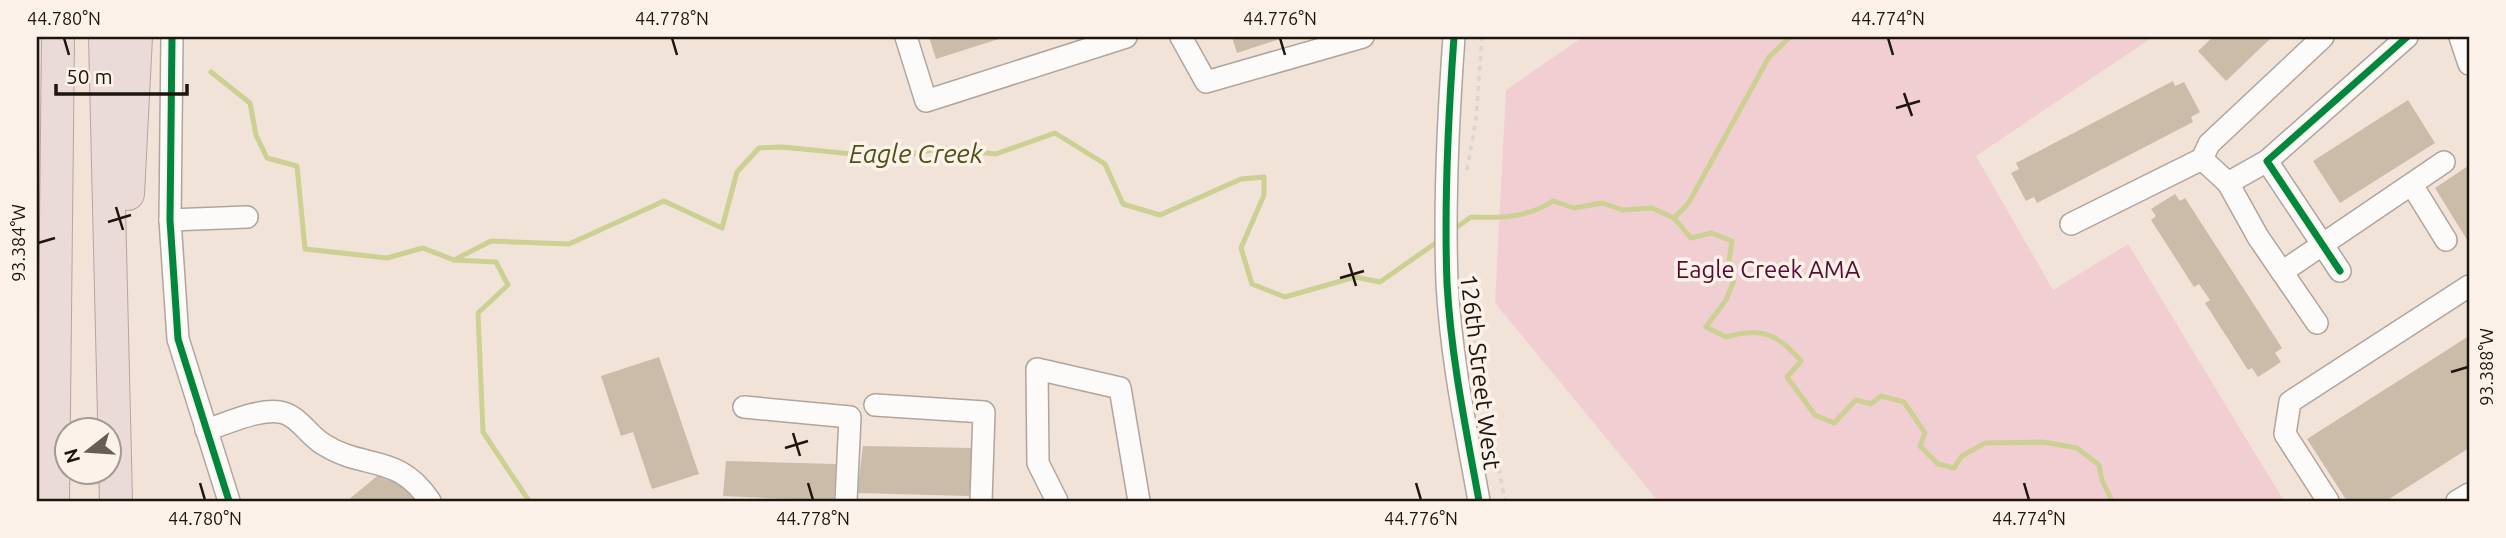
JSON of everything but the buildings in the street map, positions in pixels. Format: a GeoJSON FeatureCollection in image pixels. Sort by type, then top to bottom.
{"type":"FeatureCollection","features":[{"type":"Feature","properties":{"kind":"highway"},"geometry":{"type":"LineString","coordinates":[[43,37],[53,369]]}},
{"type":"Feature","properties":{"kind":"highway"},"geometry":{"type":"LineString","coordinates":[[53,501],[58,37]]}},
{"type":"Feature","properties":{"kind":"highway"},"geometry":{"type":"LineString","coordinates":[[105,37],[115,416]]}},
{"type":"Feature","properties":{"kind":"highway"},"geometry":{"type":"LineString","coordinates":[[116,416],[136,37]]}},
{"type":"Feature","properties":{"kind":"street"},"geometry":{"type":"LineString","coordinates":[[172,37],[170,220],[178,339],[229,501]]}},
{"type":"Feature","properties":{"kind":"street"},"geometry":{"type":"LineString","coordinates":[[906,37],[926,101],[1126,37]]}},
{"type":"Feature","properties":{"kind":"street"},"geometry":{"type":"LineString","coordinates":[[1181,37],[1206,82],[1363,37]]}},
{"type":"Feature","properties":{"kind":"street","name":"126th Street West"},"geometry":{"type":"LineString","coordinates":[[1454,37],[1445,200],[1447,286],[1460,394],[1479,501]]}},
{"type":"Feature","properties":{"kind":"street"},"geometry":{"type":"LineString","coordinates":[[2071,224],[2202,159],[2209,144],[2323,37]]}},
{"type":"Feature","properties":{"kind":"street"},"geometry":{"type":"LineString","coordinates":[[2228,183],[2267,161],[2407,37]]}},
{"type":"Feature","properties":{"kind":"street"},"geometry":{"type":"LineString","coordinates":[[2460,37],[2469,64]]}},
{"type":"Feature","properties":{"kind":"street"},"geometry":{"type":"LineString","coordinates":[[2202,159],[2228,183],[2282,272],[2317,323]]}},
{"type":"Feature","properties":{"kind":"street"},"geometry":{"type":"LineString","coordinates":[[2267,161],[2340,271]]}},
{"type":"Feature","properties":{"kind":"street"},"geometry":{"type":"LineString","coordinates":[[2282,272],[2444,162]]}},
{"type":"Feature","properties":{"kind":"street"},"geometry":{"type":"LineString","coordinates":[[2412,185],[2446,240]]}},
{"type":"Feature","properties":{"kind":"street"},"geometry":{"type":"LineString","coordinates":[[170,220],[247,217]]}},
{"type":"Feature","properties":{"kind":"street"},"geometry":{"type":"LineString","coordinates":[[2328,501],[2285,434],[2290,402],[2469,286]]}},
{"type":"Feature","properties":{"kind":"street"},"geometry":{"type":"LineString","coordinates":[[1057,501],[1038,463],[1037,369],[1120,388],[1139,501]]}},
{"type":"Feature","properties":{"kind":"street"},"geometry":{"type":"LineString","coordinates":[[875,405],[984,412],[981,501]]}},
{"type":"Feature","properties":{"kind":"street"},"geometry":{"type":"LineString","coordinates":[[744,407],[850,417],[846,501]]}},
{"type":"Feature","properties":{"kind":"street"},"geometry":{"type":"LineString","coordinates":[[206,429],[262,412],[285,413],[336,453],[393,467],[405,474],[430,501]]}},
{"type":"Feature","properties":{"kind":"street"},"geometry":{"type":"LineString","coordinates":[[2457,501],[2469,494]]}},
{"type":"Feature","properties":{"kind":"path"},"geometry":{"type":"LineString","coordinates":[[1466,180],[1476,119],[1482,37]]}},
{"type":"Feature","properties":{"kind":"path"},"geometry":{"type":"LineString","coordinates":[[1469,313],[1505,501]]}},
{"type":"Feature","properties":{"kind":"green space","name":"Eagle Creek AMA"},"geometry":{"type":"Polygon","coordinates":[[[1583,37],[2153,37],[1976,156],[2053,290],[2128,244],[2284,501],[1658,501],[1495,303],[1506,90],[1583,37]]]}},
{"type":"Feature","properties":{"kind":"waterway"},"geometry":{"type":"LineString","coordinates":[[1674,218],[1688,204],[1769,57],[1790,37]]}},
{"type":"Feature","properties":{"kind":"waterway","name":"Eagle Creek"},"geometry":{"type":"LineString","coordinates":[[211,72],[250,103],[256,135],[267,158],[297,166],[305,249],[387,258],[423,248],[454,260],[496,262],[508,285],[478,313],[483,432],[529,501]]}},
{"type":"Feature","properties":{"kind":"waterway","name":"Eagle Creek"},"geometry":{"type":"LineString","coordinates":[[454,260],[491,241],[569,244],[664,201],[722,228],[737,172],[759,148],[782,147],[893,158],[942,148],[996,154],[1055,133],[1105,164],[1123,204],[1160,215],[1241,179],[1264,177],[1264,195],[1241,248],[1252,284],[1285,297],[1355,277],[1380,282],[1440,240]]}},
{"type":"Feature","properties":{"kind":"waterway","name":"Eagle Creek"},"geometry":{"type":"LineString","coordinates":[[1453,230],[1471,217],[1524,214],[1553,201],[1574,208],[1602,203],[1623,210],[1652,208],[1674,218],[1691,238],[1711,233],[1732,241],[1728,267],[1734,280],[1726,300],[1706,327],[1726,337],[1759,333],[1776,338],[1784,344],[1801,361],[1787,377],[1815,415],[1834,423],[1856,400],[1871,404],[1881,396],[1904,402],[1925,433],[1920,446],[1938,464],[1954,468],[1962,456],[1985,443],[2043,442],[2077,448],[2099,465],[2102,480],[2112,501]]}},
{"type":"Feature","properties":{"kind":"cycle path"},"geometry":{"type":"LineString","coordinates":[[172,37],[170,220],[178,339],[229,501]]}},
{"type":"Feature","properties":{"kind":"cycle path"},"geometry":{"type":"LineString","coordinates":[[1454,37],[1447,160],[1447,283],[1455,366],[1479,501]]}},
{"type":"Feature","properties":{"kind":"cycle path"},"geometry":{"type":"LineString","coordinates":[[2340,271],[2267,161],[2407,37]]}}]}
